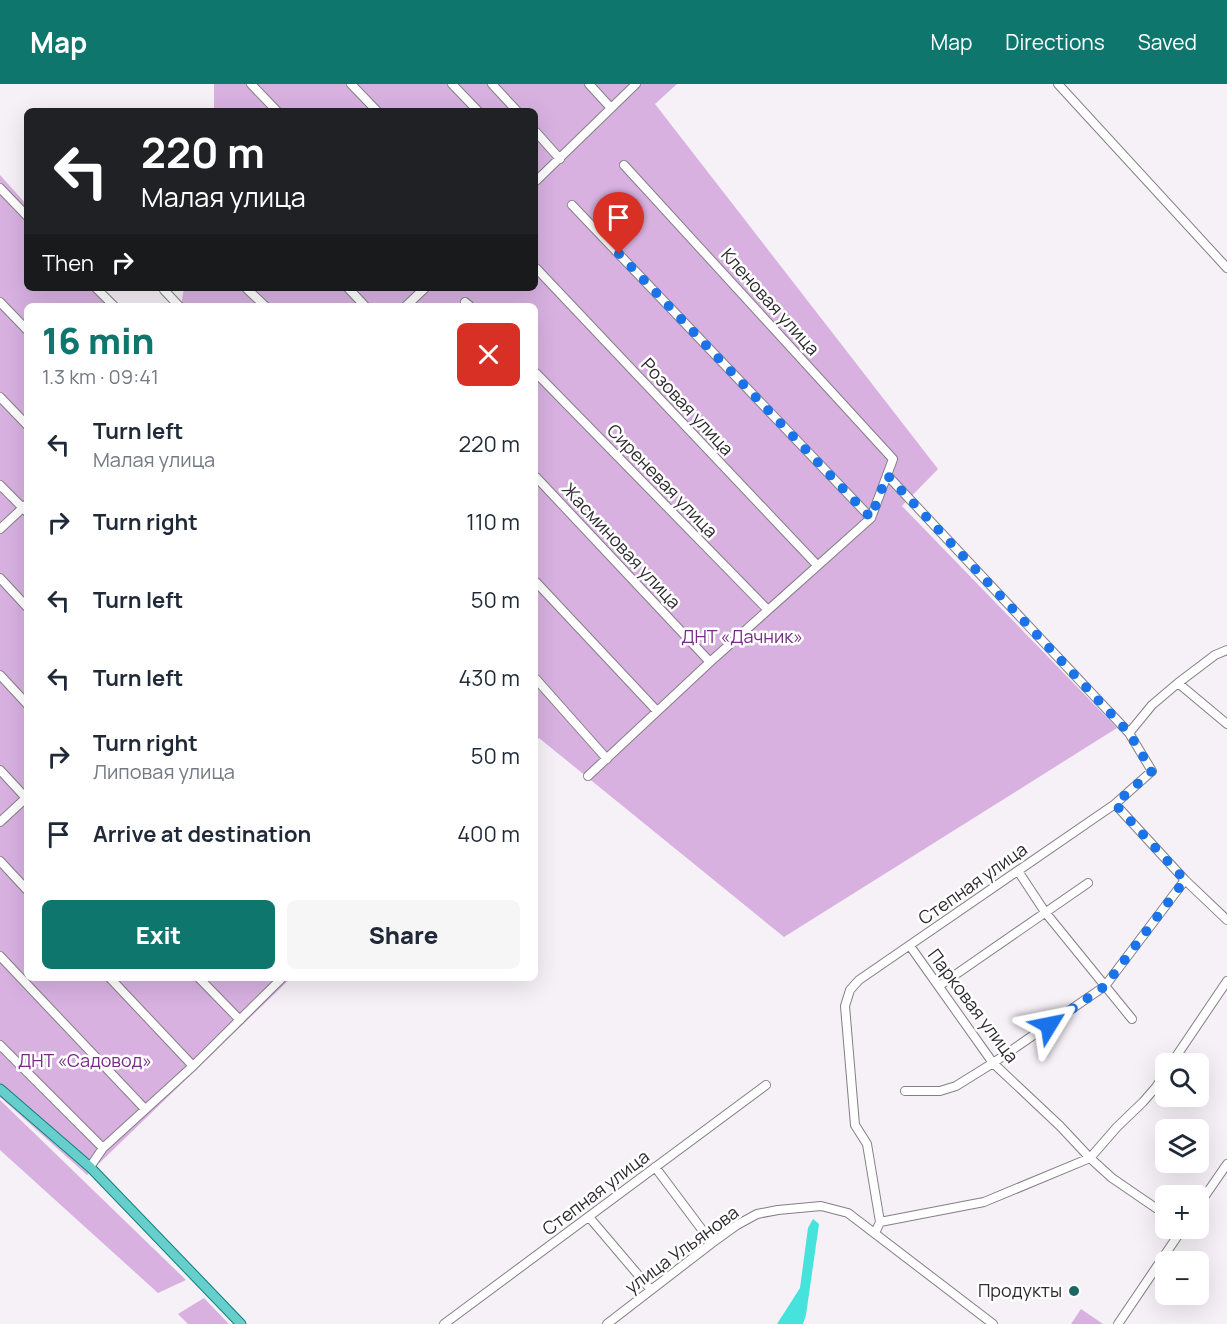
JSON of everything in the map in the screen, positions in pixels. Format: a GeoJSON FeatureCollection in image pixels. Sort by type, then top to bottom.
{"type":"FeatureCollection","features":[{"type":"Feature","properties":{"kind":"main road"},"geometry":{"type":"LineString","coordinates":[[0,1089],[90,1167],[241,1324]]}},
{"type":"Feature","properties":{"kind":"street"},"geometry":{"type":"LineString","coordinates":[[251,84],[274,108]]}},
{"type":"Feature","properties":{"kind":"street"},"geometry":{"type":"LineString","coordinates":[[351,84],[374,108]]}},
{"type":"Feature","properties":{"kind":"street"},"geometry":{"type":"LineString","coordinates":[[452,84],[475,108]]}},
{"type":"Feature","properties":{"kind":"street"},"geometry":{"type":"LineString","coordinates":[[492,84],[514,108]]}},
{"type":"Feature","properties":{"kind":"street"},"geometry":{"type":"LineString","coordinates":[[589,84],[611,108]]}},
{"type":"Feature","properties":{"kind":"street"},"geometry":{"type":"LineString","coordinates":[[538,175],[560,159],[636,84]]}},
{"type":"Feature","properties":{"kind":"street"},"geometry":{"type":"LineString","coordinates":[[1058,84],[1227,268]]}},
{"type":"Feature","properties":{"kind":"street"},"geometry":{"type":"LineString","coordinates":[[538,134],[560,159]]}},
{"type":"Feature","properties":{"kind":"street","name":"Кленовая улица"},"geometry":{"type":"LineString","coordinates":[[624,165],[893,459],[887,475]]}},
{"type":"Feature","properties":{"kind":"street"},"geometry":{"type":"LineString","coordinates":[[0,188],[24,213]]}},
{"type":"Feature","properties":{"kind":"street"},"geometry":{"type":"LineString","coordinates":[[572,205],[871,518]]}},
{"type":"Feature","properties":{"kind":"street","name":"Розовая улица"},"geometry":{"type":"LineString","coordinates":[[538,270],[817,565]]}},
{"type":"Feature","properties":{"kind":"street"},"geometry":{"type":"LineString","coordinates":[[99,291],[111,303]]}},
{"type":"Feature","properties":{"kind":"street"},"geometry":{"type":"LineString","coordinates":[[165,291],[176,303]]}},
{"type":"Feature","properties":{"kind":"street"},"geometry":{"type":"LineString","coordinates":[[249,291],[262,303]]}},
{"type":"Feature","properties":{"kind":"street"},"geometry":{"type":"LineString","coordinates":[[351,291],[362,303]]}},
{"type":"Feature","properties":{"kind":"street"},"geometry":{"type":"LineString","coordinates":[[409,303],[423,291]]}},
{"type":"Feature","properties":{"kind":"street"},"geometry":{"type":"LineString","coordinates":[[0,302],[24,327]]}},
{"type":"Feature","properties":{"kind":"street","name":"Сиреневая улица"},"geometry":{"type":"LineString","coordinates":[[538,375],[768,610]]}},
{"type":"Feature","properties":{"kind":"street"},"geometry":{"type":"LineString","coordinates":[[0,397],[24,422]]}},
{"type":"Feature","properties":{"kind":"street"},"geometry":{"type":"LineString","coordinates":[[588,776],[710,662],[871,518],[887,475],[1129,733],[1152,705],[1178,682],[1215,655],[1227,650]]}},
{"type":"Feature","properties":{"kind":"street","name":"Жасминовая улица"},"geometry":{"type":"LineString","coordinates":[[538,479],[710,662]]}},
{"type":"Feature","properties":{"kind":"street"},"geometry":{"type":"LineString","coordinates":[[0,485],[24,506]]}},
{"type":"Feature","properties":{"kind":"street"},"geometry":{"type":"LineString","coordinates":[[0,529],[24,510]]}},
{"type":"Feature","properties":{"kind":"street"},"geometry":{"type":"LineString","coordinates":[[0,578],[24,604]]}},
{"type":"Feature","properties":{"kind":"street"},"geometry":{"type":"LineString","coordinates":[[538,584],[657,711]]}},
{"type":"Feature","properties":{"kind":"street"},"geometry":{"type":"LineString","coordinates":[[0,675],[24,701]]}},
{"type":"Feature","properties":{"kind":"street"},"geometry":{"type":"LineString","coordinates":[[538,681],[607,759]]}},
{"type":"Feature","properties":{"kind":"street"},"geometry":{"type":"LineString","coordinates":[[1178,682],[1227,723]]}},
{"type":"Feature","properties":{"kind":"street","name":"Степная улица"},"geometry":{"type":"LineString","coordinates":[[880,1222],[867,1144],[855,1125],[845,1006],[850,990],[859,980],[1115,804],[1152,771],[1129,733]]}},
{"type":"Feature","properties":{"kind":"street"},"geometry":{"type":"LineString","coordinates":[[0,770],[24,795]]}},
{"type":"Feature","properties":{"kind":"street"},"geometry":{"type":"LineString","coordinates":[[0,822],[24,801]]}},
{"type":"Feature","properties":{"kind":"street"},"geometry":{"type":"LineString","coordinates":[[1115,804],[1185,880],[1227,920]]}},
{"type":"Feature","properties":{"kind":"street"},"geometry":{"type":"LineString","coordinates":[[0,861],[24,887]]}},
{"type":"Feature","properties":{"kind":"street"},"geometry":{"type":"LineString","coordinates":[[1018,871],[1045,912],[1132,1019]]}},
{"type":"Feature","properties":{"kind":"street"},"geometry":{"type":"LineString","coordinates":[[905,1091],[940,1091],[957,1086],[1105,986],[1185,880]]}},
{"type":"Feature","properties":{"kind":"street"},"geometry":{"type":"LineString","coordinates":[[939,986],[1088,883]]}},
{"type":"Feature","properties":{"kind":"street","name":"Парковая улица"},"geometry":{"type":"LineString","coordinates":[[910,946],[993,1063],[1060,1126],[1090,1158]]}},
{"type":"Feature","properties":{"kind":"street"},"geometry":{"type":"LineString","coordinates":[[0,956],[145,1109]]}},
{"type":"Feature","properties":{"kind":"street"},"geometry":{"type":"LineString","coordinates":[[113,981],[193,1066]]}},
{"type":"Feature","properties":{"kind":"street"},"geometry":{"type":"LineString","coordinates":[[202,981],[240,1020]]}},
{"type":"Feature","properties":{"kind":"street"},"geometry":{"type":"LineString","coordinates":[[90,1167],[103,1148],[193,1066],[279,981]]}},
{"type":"Feature","properties":{"kind":"street"},"geometry":{"type":"LineString","coordinates":[[1178,1053],[1227,981]]}},
{"type":"Feature","properties":{"kind":"street"},"geometry":{"type":"LineString","coordinates":[[0,1045],[103,1148]]}},
{"type":"Feature","properties":{"kind":"street","name":"Степная улица"},"geometry":{"type":"LineString","coordinates":[[444,1324],[766,1085]]}},
{"type":"Feature","properties":{"kind":"street"},"geometry":{"type":"LineString","coordinates":[[875,1233],[880,1222],[984,1202],[1090,1158],[1155,1088]]}},
{"type":"Feature","properties":{"kind":"street"},"geometry":{"type":"LineString","coordinates":[[1090,1158],[1112,1178],[1155,1207]]}},
{"type":"Feature","properties":{"kind":"street"},"geometry":{"type":"LineString","coordinates":[[1209,1190],[1227,1164]]}},
{"type":"Feature","properties":{"kind":"street"},"geometry":{"type":"LineString","coordinates":[[655,1167],[712,1243]]}},
{"type":"Feature","properties":{"kind":"street","name":"улица Ульянова"},"geometry":{"type":"LineString","coordinates":[[607,1324],[737,1225],[757,1214],[821,1206],[848,1213],[993,1324]]}},
{"type":"Feature","properties":{"kind":"street"},"geometry":{"type":"LineString","coordinates":[[589,1217],[651,1290]]}},
{"type":"Feature","properties":{"kind":"street"},"geometry":{"type":"LineString","coordinates":[[1118,1324],[1176,1239]]}},
{"type":"Feature","properties":{"kind":"green space","name":"ДНТ «Дачник»"},"geometry":{"type":"Polygon","coordinates":[[[214,84],[677,84],[655,104],[938,469],[902,506],[1117,728],[784,937],[538,739],[538,303],[182,303],[184,291],[538,291],[538,108],[214,108],[214,84]]]}},
{"type":"Feature","properties":{"kind":"green space","name":"ДНТ «Садовод»"},"geometry":{"type":"Polygon","coordinates":[[[0,175],[24,202],[24,291],[104,291],[114,303],[24,303],[24,981],[288,981],[87,1175],[0,1097],[0,175]]]}},
{"type":"Feature","properties":{"kind":"green space"},"geometry":{"type":"Polygon","coordinates":[[[0,1100],[186,1280],[158,1293],[0,1150],[0,1100]]]}},
{"type":"Feature","properties":{"kind":"green space"},"geometry":{"type":"Polygon","coordinates":[[[204,1298],[229,1324],[188,1324],[178,1314],[204,1298]]]}},
{"type":"Feature","properties":{"kind":"green space"},"geometry":{"type":"Polygon","coordinates":[[[1081,1309],[1103,1324],[1071,1324],[1081,1309]]]}},
{"type":"Feature","properties":{"kind":"water"},"geometry":{"type":"Polygon","coordinates":[[[813,1219],[819,1224],[803,1324],[777,1324],[800,1288],[808,1228],[813,1219]]]}},
{"type":"Feature","properties":{"kind":"place","name":"Продукты"},"geometry":{"type":"Point","coordinates":[1074,1291]}},
{"type":"Feature","properties":{"kind":"route"},"geometry":{"type":"LineString","coordinates":[[619,254],[871,518],[887,475],[1129,733],[1152,771],[1115,804],[1185,880],[1105,986],[1049,1025]]}}]}
